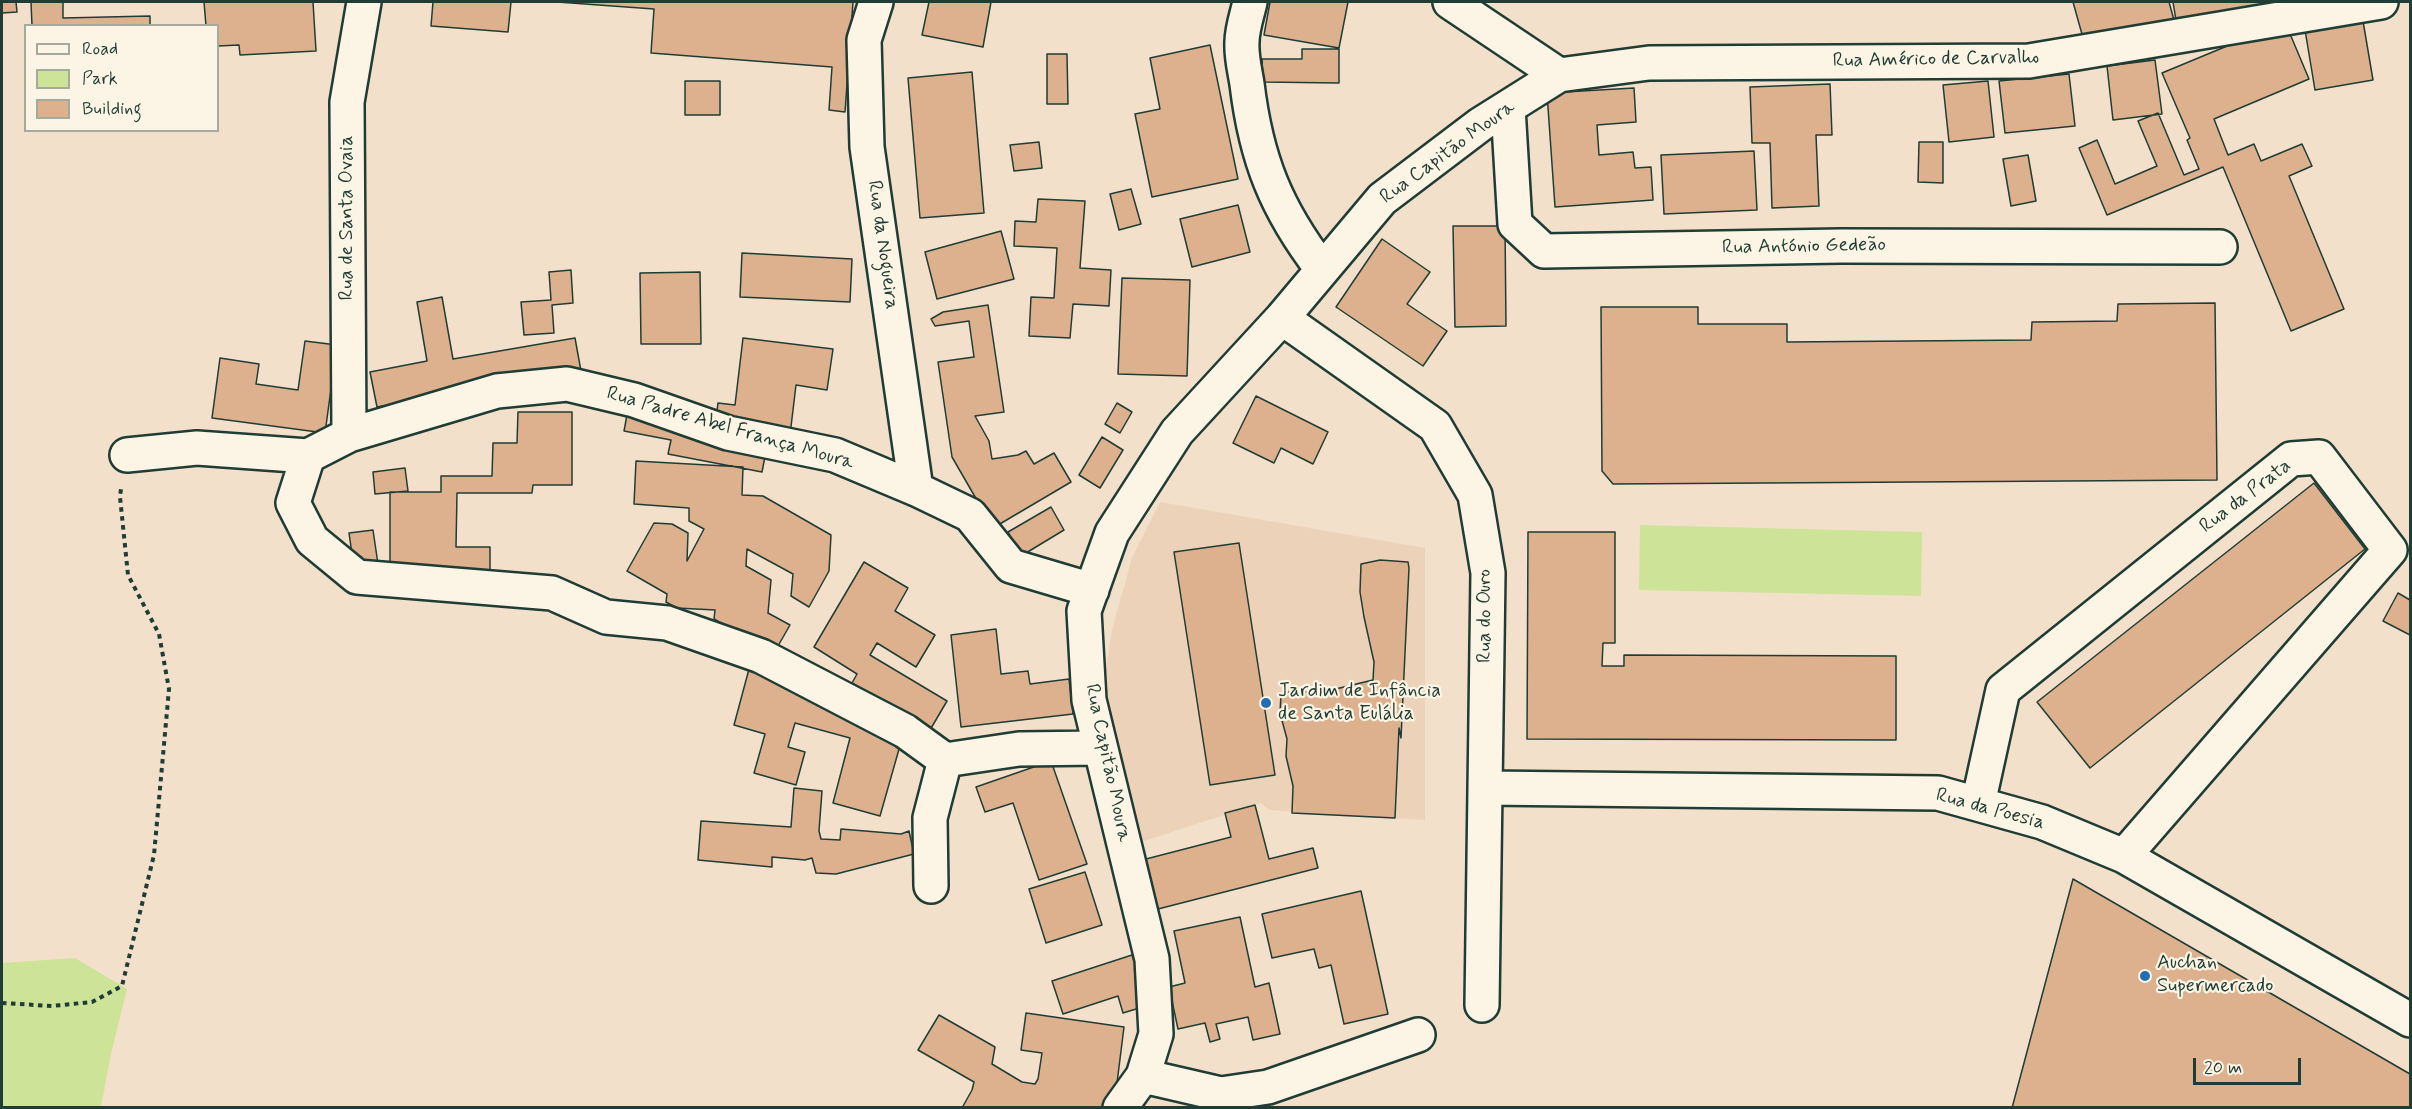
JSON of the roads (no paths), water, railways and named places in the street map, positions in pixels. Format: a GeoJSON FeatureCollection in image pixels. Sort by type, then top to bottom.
{"type":"FeatureCollection","features":[{"type":"Feature","properties":{"kind":"street","name":"Rua de Santa Ovaia"},"geometry":{"type":"LineString","coordinates":[[349,435],[347,102],[364,2]]}},
{"type":"Feature","properties":{"kind":"street","name":"Rua da Nogueira"},"geometry":{"type":"LineString","coordinates":[[876,2],[864,40],[867,147],[916,489]]}},
{"type":"Feature","properties":{"kind":"street"},"geometry":{"type":"LineString","coordinates":[[1250,2],[1242,42],[1249,103],[1260,160],[1280,206],[1300,240],[1322,269]]}},
{"type":"Feature","properties":{"kind":"street"},"geometry":{"type":"LineString","coordinates":[[1450,2],[1560,75]]}},
{"type":"Feature","properties":{"kind":"street","name":"Rua Américo de Carvalho"},"geometry":{"type":"LineString","coordinates":[[1560,75],[1648,63],[2029,61],[2381,2]]}},
{"type":"Feature","properties":{"kind":"street","name":"Rua Capitão Moura"},"geometry":{"type":"LineString","coordinates":[[1120,1107],[1143,1076],[1156,1034],[1152,959],[1089,700],[1084,611],[1112,533],[1177,432],[1282,318],[1382,199],[1481,124],[1560,75]]}},
{"type":"Feature","properties":{"kind":"street","name":"Rua António Gedeão"},"geometry":{"type":"LineString","coordinates":[[1508,108],[1515,224],[1544,251],[1841,246],[2220,248]]}},
{"type":"Feature","properties":{"kind":"street","name":"Rua do Ouro"},"geometry":{"type":"LineString","coordinates":[[1282,318],[1435,426],[1475,495],[1488,573],[1482,1005]]}},
{"type":"Feature","properties":{"kind":"street","name":"Rua Padre Abel França Moura"},"geometry":{"type":"LineString","coordinates":[[308,456],[349,435],[497,391],[567,384],[634,400],[728,433],[835,456],[916,489],[970,515],[1011,566],[1092,590]]}},
{"type":"Feature","properties":{"kind":"street"},"geometry":{"type":"LineString","coordinates":[[127,455],[197,448],[308,456],[293,503],[312,540],[357,577],[552,593],[606,617],[667,623],[761,656],[905,730],[945,760],[1020,749],[1100,748]]}},
{"type":"Feature","properties":{"kind":"street","name":"Rua da Prata"},"geometry":{"type":"LineString","coordinates":[[1978,804],[2003,690],[2291,459],[2319,458],[2390,550],[2124,856]]}},
{"type":"Feature","properties":{"kind":"street"},"geometry":{"type":"LineString","coordinates":[[931,886],[930,818],[945,760]]}},
{"type":"Feature","properties":{"kind":"street","name":"Rua da Poesia"},"geometry":{"type":"LineString","coordinates":[[1485,788],[1938,793],[2042,822],[2124,856],[2410,1020]]}},
{"type":"Feature","properties":{"kind":"street"},"geometry":{"type":"LineString","coordinates":[[1143,1076],[1221,1094],[1268,1087],[1418,1035]]}},
{"type":"Feature","properties":{"kind":"place","name":"Jardim de Infância de Santa Eulália"},"geometry":{"type":"Point","coordinates":[1266,703]}},
{"type":"Feature","properties":{"kind":"place","name":"Auchan Supermercado"},"geometry":{"type":"Point","coordinates":[2145,976]}}]}
